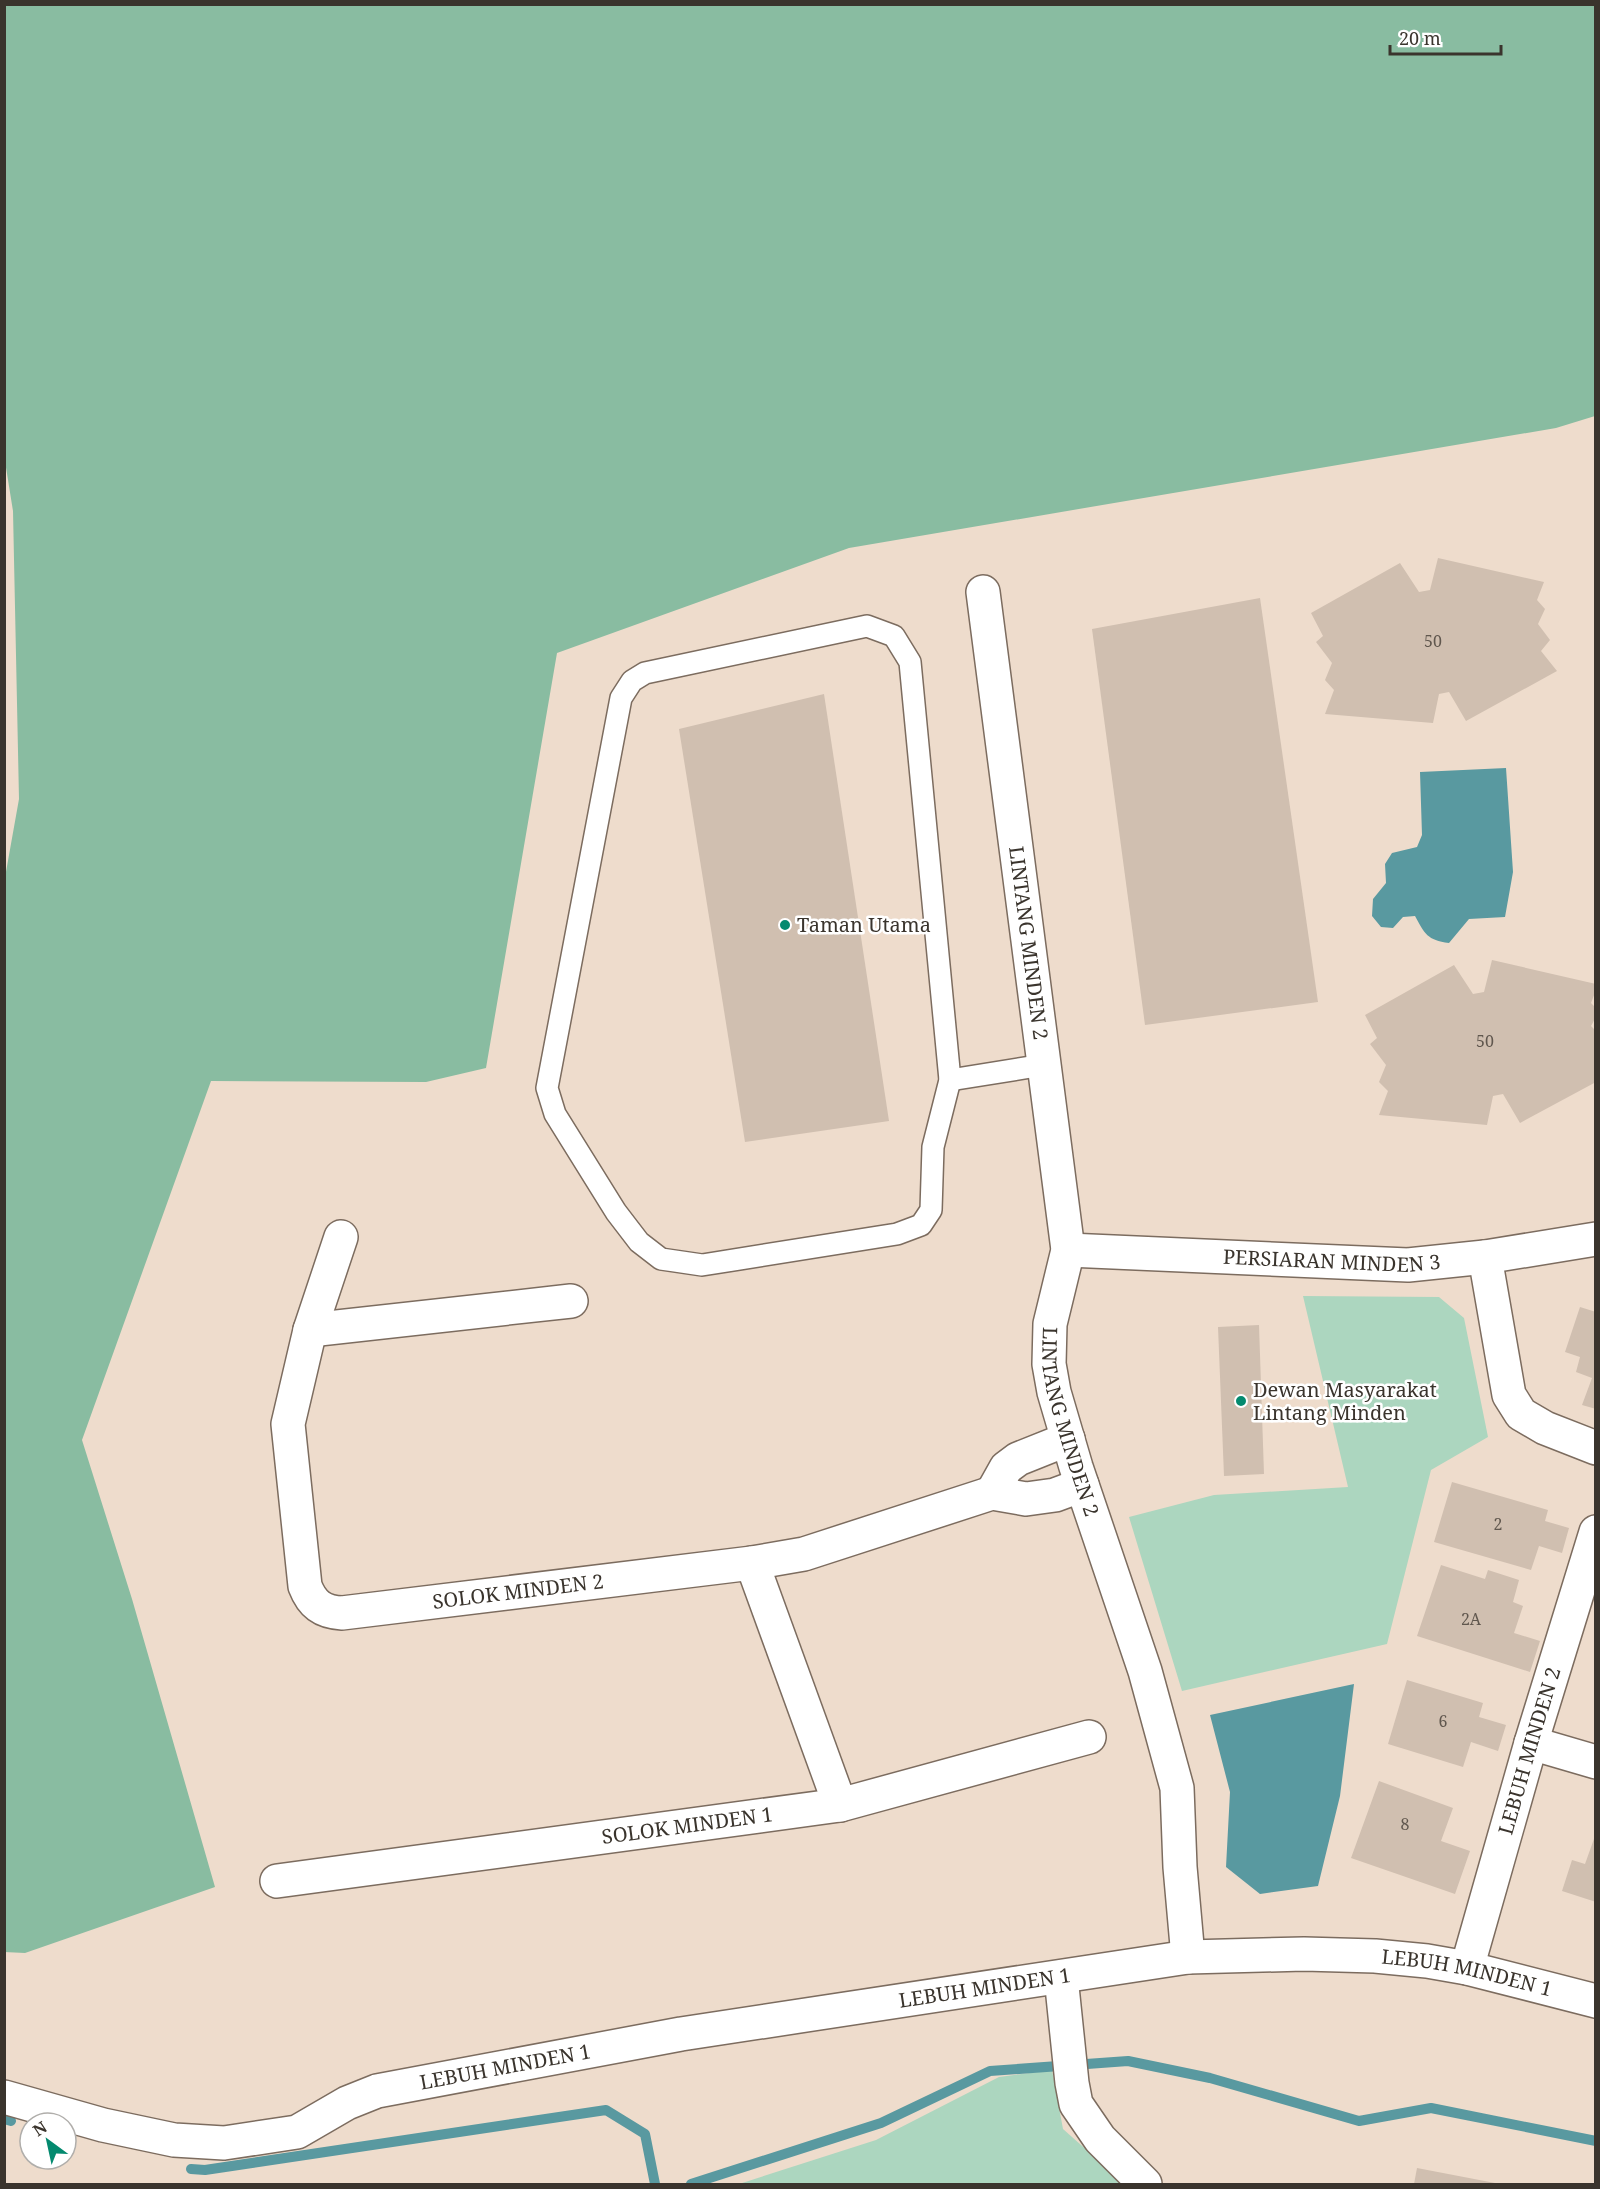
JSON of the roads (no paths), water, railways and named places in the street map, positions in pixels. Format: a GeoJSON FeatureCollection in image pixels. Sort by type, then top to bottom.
{"type":"FeatureCollection","features":[{"type":"Feature","properties":{"kind":"street","name":"LINTANG MINDEN 2"},"geometry":{"type":"LineString","coordinates":[[983,592],[1068,1250],[1050,1324],[1049,1364],[1054,1392],[1068,1439],[1145,1671],[1177,1788],[1180,1867],[1188,1957]]}},
{"type":"Feature","properties":{"kind":"street","name":"SOLOK MINDEN 2"},"geometry":{"type":"LineString","coordinates":[[340,1237],[310,1330],[288,1424],[305,1586],[310,1598],[318,1607],[330,1612],[342,1613],[752,1563],[804,1554],[992,1493],[1026,1499],[1055,1495],[1082,1485]]}},
{"type":"Feature","properties":{"kind":"street","name":"PERSIARAN MINDEN 3"},"geometry":{"type":"LineString","coordinates":[[1068,1250],[1408,1265],[1485,1257],[1596,1239]]}},
{"type":"Feature","properties":{"kind":"street"},"geometry":{"type":"LineString","coordinates":[[1485,1257],[1509,1395],[1521,1414],[1545,1428],[1596,1448]]}},
{"type":"Feature","properties":{"kind":"street"},"geometry":{"type":"LineString","coordinates":[[310,1330],[571,1301]]}},
{"type":"Feature","properties":{"kind":"street"},"geometry":{"type":"LineString","coordinates":[[992,1493],[1006,1468],[1018,1459],[1068,1439]]}},
{"type":"Feature","properties":{"kind":"street","name":"LEBUH MINDEN 2"},"geometry":{"type":"LineString","coordinates":[[1467,1968],[1531,1743],[1596,1532]]}},
{"type":"Feature","properties":{"kind":"street"},"geometry":{"type":"LineString","coordinates":[[752,1563],[840,1805]]}},
{"type":"Feature","properties":{"kind":"street","name":"SOLOK MINDEN 1"},"geometry":{"type":"LineString","coordinates":[[277,1881],[840,1805],[1089,1737]]}},
{"type":"Feature","properties":{"kind":"street"},"geometry":{"type":"LineString","coordinates":[[1531,1743],[1596,1762]]}},
{"type":"Feature","properties":{"kind":"street","name":"LEBUH MINDEN 1"},"geometry":{"type":"LineString","coordinates":[[4,2097],[103,2126],[174,2140],[224,2143],[297,2132],[347,2103],[377,2091],[681,2034],[1188,1957],[1304,1954],[1375,1956],[1427,1961],[1467,1968],[1596,2001]]}},
{"type":"Feature","properties":{"kind":"street"},"geometry":{"type":"LineString","coordinates":[[1061,1977],[1076,2104],[1100,2139],[1145,2184]]}},
{"type":"Feature","properties":{"kind":"lane"},"geometry":{"type":"LineString","coordinates":[[867,626],[894,636],[910,662],[950,1080],[933,1147],[932,1210],[921,1225],[897,1234],[702,1265],[661,1259],[639,1242],[616,1212],[555,1114],[547,1088],[621,698],[632,681],[645,673],[867,626]]}},
{"type":"Feature","properties":{"kind":"lane"},"geometry":{"type":"LineString","coordinates":[[950,1080],[1043,1065]]}},
{"type":"Feature","properties":{"kind":"water"},"geometry":{"type":"Polygon","coordinates":[[[1506,768],[1513,872],[1505,917],[1469,919],[1449,943],[1431,938],[1415,916],[1403,917],[1393,928],[1381,927],[1372,916],[1373,899],[1386,883],[1385,864],[1392,853],[1417,847],[1422,835],[1420,772],[1506,768]]]}},
{"type":"Feature","properties":{"kind":"water"},"geometry":{"type":"Polygon","coordinates":[[[1354,1684],[1340,1796],[1318,1886],[1260,1894],[1226,1867],[1230,1792],[1210,1715],[1354,1684]]]}},
{"type":"Feature","properties":{"kind":"waterway"},"geometry":{"type":"LineString","coordinates":[[691,2184],[881,2123],[990,2071],[1128,2061],[1210,2078],[1359,2121],[1431,2108],[1596,2141]]}},
{"type":"Feature","properties":{"kind":"waterway"},"geometry":{"type":"LineString","coordinates":[[191,2169],[205,2170],[606,2110],[645,2134],[655,2184]]}},
{"type":"Feature","properties":{"kind":"waterway"},"geometry":{"type":"LineString","coordinates":[[4,2119],[11,2121]]}},
{"type":"Feature","properties":{"kind":"place","name":"Taman Utama"},"geometry":{"type":"Point","coordinates":[785,925]}},
{"type":"Feature","properties":{"kind":"place","name":"Dewan Masyarakat Lintang Minden"},"geometry":{"type":"Point","coordinates":[1241,1401]}}]}
